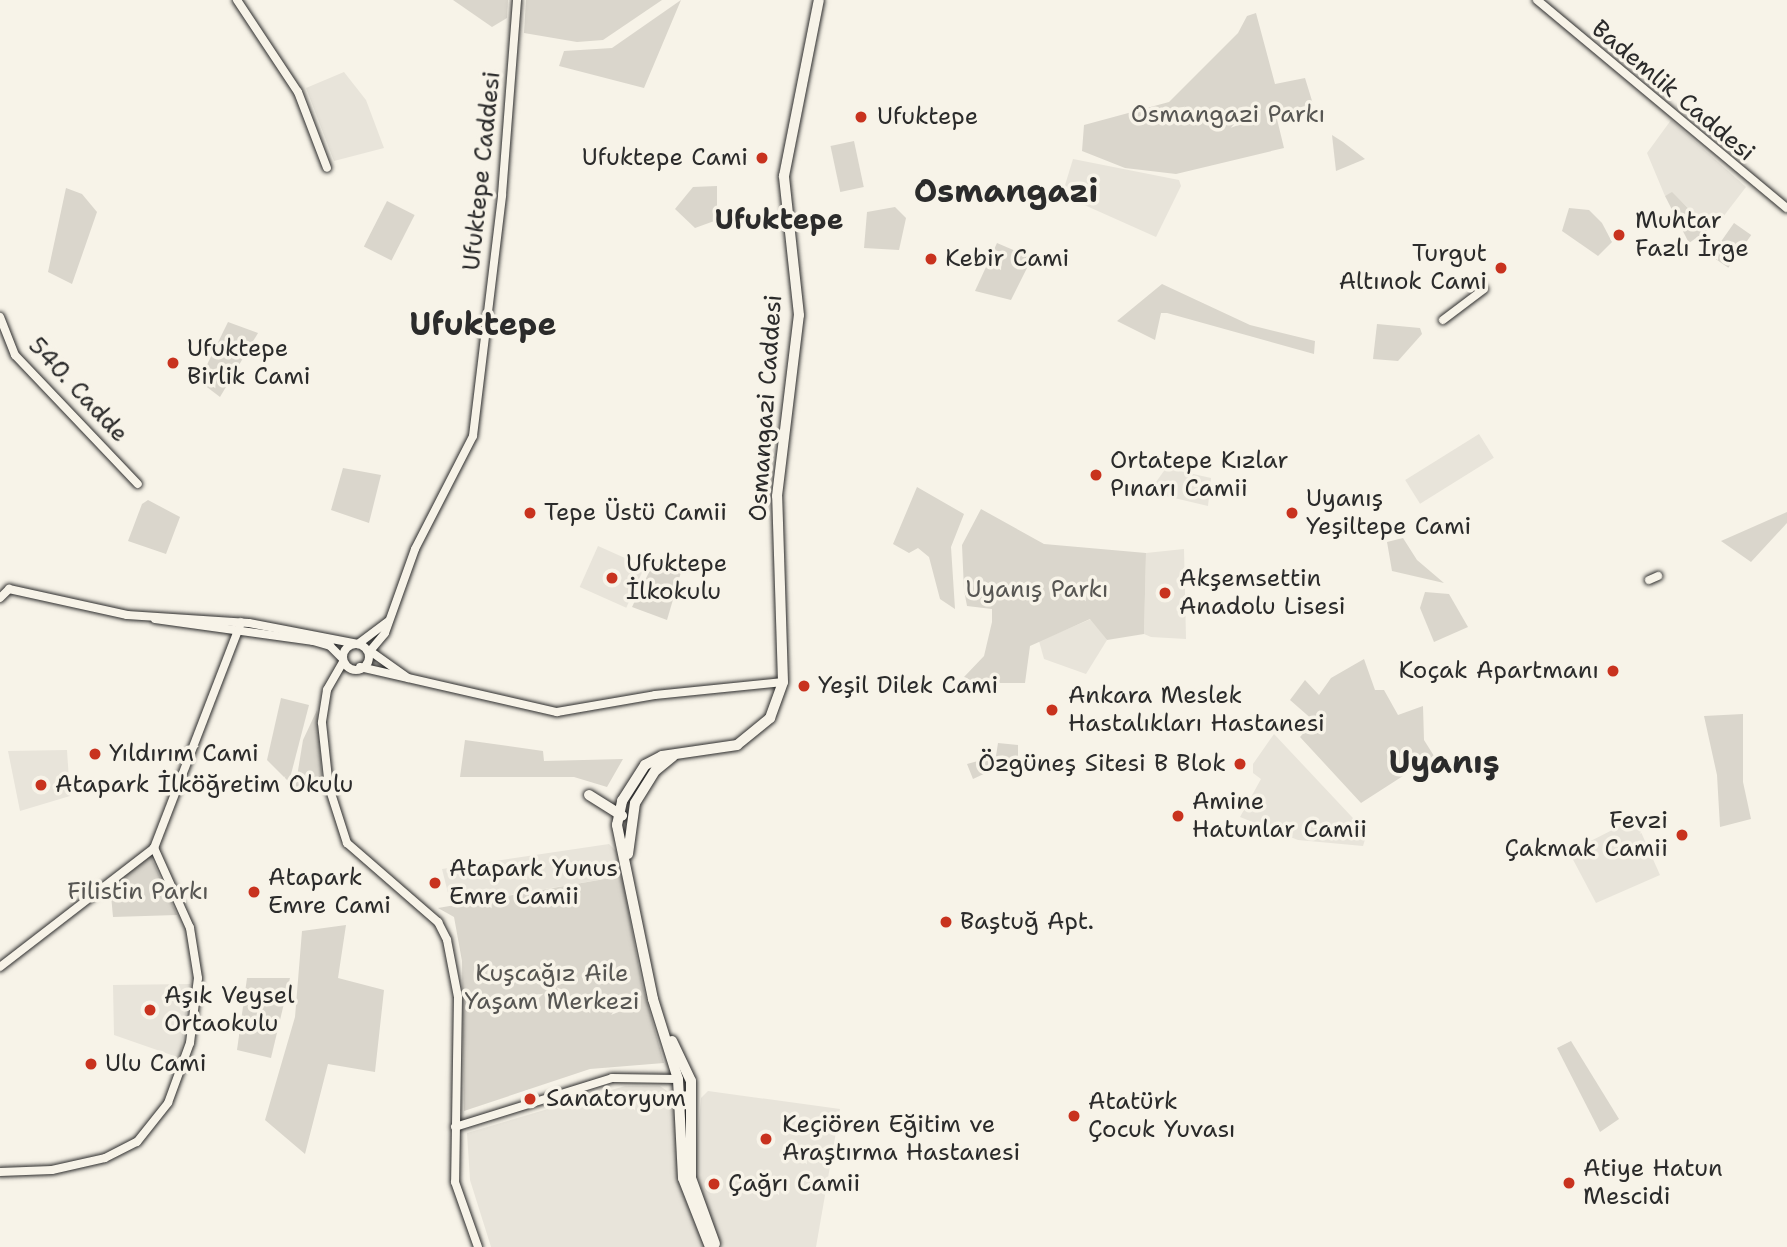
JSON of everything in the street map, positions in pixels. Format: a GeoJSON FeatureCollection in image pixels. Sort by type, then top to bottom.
{"type":"FeatureCollection","features":[{"type":"Feature","properties":{"kind":"main road","name":"Osmangazi Caddesi"},"geometry":{"type":"LineString","coordinates":[[618,813],[622,801],[645,765],[677,753],[737,745],[753,734],[770,718],[783,682],[777,496],[799,316],[783,176],[820,0]]}},
{"type":"Feature","properties":{"kind":"main road"},"geometry":{"type":"LineString","coordinates":[[628,860],[629,820],[635,803],[656,770],[677,753]]}},
{"type":"Feature","properties":{"kind":"main road"},"geometry":{"type":"LineString","coordinates":[[629,820],[589,795],[635,803]]}},
{"type":"Feature","properties":{"kind":"main road"},"geometry":{"type":"LineString","coordinates":[[618,813],[653,999],[678,1079],[683,1178],[710,1247]]}},
{"type":"Feature","properties":{"kind":"main road"},"geometry":{"type":"LineString","coordinates":[[653,999],[691,1081],[691,1178],[716,1247]]}},
{"type":"Feature","properties":{"kind":"street"},"geometry":{"type":"LineString","coordinates":[[237,0],[298,92],[327,168]]}},
{"type":"Feature","properties":{"kind":"street","name":"Ufuktepe Caddesi"},"geometry":{"type":"LineString","coordinates":[[360,667],[388,621],[415,549],[473,436],[502,195],[517,0]]}},
{"type":"Feature","properties":{"kind":"street","name":"Bademlik Caddesi"},"geometry":{"type":"LineString","coordinates":[[1536,0],[1787,208]]}},
{"type":"Feature","properties":{"kind":"street"},"geometry":{"type":"LineString","coordinates":[[1443,320],[1484,289]]}},
{"type":"Feature","properties":{"kind":"street","name":"540. Cadde"},"geometry":{"type":"LineString","coordinates":[[0,317],[15,355],[138,484]]}},
{"type":"Feature","properties":{"kind":"street"},"geometry":{"type":"LineString","coordinates":[[1649,580],[1658,576]]}},
{"type":"Feature","properties":{"kind":"street"},"geometry":{"type":"LineString","coordinates":[[0,598],[9,589],[149,617],[244,626],[358,644],[408,678]]}},
{"type":"Feature","properties":{"kind":"street"},"geometry":{"type":"LineString","coordinates":[[388,621],[358,644],[343,661],[326,697],[321,723],[329,787],[347,843],[438,922],[447,940],[458,997],[455,1182],[478,1247]]}},
{"type":"Feature","properties":{"kind":"street"},"geometry":{"type":"LineString","coordinates":[[0,967],[154,848],[244,626]]}},
{"type":"Feature","properties":{"kind":"street"},"geometry":{"type":"LineString","coordinates":[[244,626],[330,646],[351,671]]}},
{"type":"Feature","properties":{"kind":"street"},"geometry":{"type":"LineString","coordinates":[[326,697],[351,671],[360,667],[556,712],[655,695],[783,682]]}},
{"type":"Feature","properties":{"kind":"street"},"geometry":{"type":"LineString","coordinates":[[0,1172],[52,1170],[105,1158],[136,1142],[168,1103],[190,1043],[198,978],[190,928],[154,848]]}},
{"type":"Feature","properties":{"kind":"street"},"geometry":{"type":"LineString","coordinates":[[456,1127],[612,1078],[678,1079]]}},
{"type":"Feature","properties":{"kind":"shaded area"},"geometry":{"type":"Polygon","coordinates":[[[344,72],[366,100],[384,148],[334,161],[306,88],[344,72]]]}},
{"type":"Feature","properties":{"kind":"shaded area"},"geometry":{"type":"Polygon","coordinates":[[[1671,120],[1746,187],[1713,230],[1672,193],[1665,196],[1647,153],[1671,120]]]}},
{"type":"Feature","properties":{"kind":"shaded area"},"geometry":{"type":"Polygon","coordinates":[[[1073,159],[1179,180],[1181,186],[1156,237],[1062,195],[1073,159]]]}},
{"type":"Feature","properties":{"kind":"shaded area"},"geometry":{"type":"Polygon","coordinates":[[[1479,434],[1494,458],[1420,504],[1405,480],[1479,434]]]}},
{"type":"Feature","properties":{"kind":"shaded area"},"geometry":{"type":"Polygon","coordinates":[[[1166,468],[1211,478],[1208,506],[1149,492],[1166,468]]]}},
{"type":"Feature","properties":{"kind":"shaded area","name":"Ufuktepe İlkokulu"},"geometry":{"type":"Polygon","coordinates":[[[598,546],[645,567],[626,608],[580,587],[598,546]]]}},
{"type":"Feature","properties":{"kind":"shaded area","name":"Akşemsettin Anadolu Lisesi"},"geometry":{"type":"Polygon","coordinates":[[[1184,549],[1186,639],[1151,637],[1144,634],[1146,553],[1184,549]]]}},
{"type":"Feature","properties":{"kind":"shaded area"},"geometry":{"type":"Polygon","coordinates":[[[1091,619],[1107,640],[1086,674],[1044,659],[1039,641],[1091,619]]]}},
{"type":"Feature","properties":{"kind":"shaded area"},"geometry":{"type":"Polygon","coordinates":[[[1274,734],[1367,833],[1363,846],[1298,840],[1240,817],[1261,779],[1253,773],[1253,764],[1274,734]]]}},
{"type":"Feature","properties":{"kind":"shaded area","name":"Atapark İlköğretim Okulu"},"geometry":{"type":"Polygon","coordinates":[[[67,750],[70,796],[20,811],[8,751],[67,750]]]}},
{"type":"Feature","properties":{"kind":"shaded area"},"geometry":{"type":"Polygon","coordinates":[[[1630,821],[1637,823],[1660,875],[1596,903],[1569,852],[1630,821]]]}},
{"type":"Feature","properties":{"kind":"shaded area"},"geometry":{"type":"Polygon","coordinates":[[[609,844],[617,852],[622,876],[451,905],[442,869],[609,844]]]}},
{"type":"Feature","properties":{"kind":"shaded area","name":"Aşık Veysel Ortaokulu"},"geometry":{"type":"Polygon","coordinates":[[[190,984],[180,1058],[114,1035],[113,985],[190,984]]]}},
{"type":"Feature","properties":{"kind":"shaded area"},"geometry":{"type":"Polygon","coordinates":[[[625,1086],[660,1086],[673,1095],[679,1184],[705,1247],[491,1247],[470,1180],[467,1133],[625,1086]]]}},
{"type":"Feature","properties":{"kind":"shaded area","name":"Keçiören Eğitim ve Araştırma Hastanesi"},"geometry":{"type":"Polygon","coordinates":[[[708,1091],[840,1109],[816,1247],[719,1247],[695,1169],[701,1098],[708,1091]]]}},
{"type":"Feature","properties":{"kind":"green space"},"geometry":{"type":"Polygon","coordinates":[[[453,0],[508,0],[507,18],[492,27],[453,0]]]}},
{"type":"Feature","properties":{"kind":"green space"},"geometry":{"type":"Polygon","coordinates":[[[526,0],[662,0],[603,40],[577,42],[524,33],[526,0]]]}},
{"type":"Feature","properties":{"kind":"green space"},"geometry":{"type":"Polygon","coordinates":[[[681,0],[644,88],[559,66],[564,51],[612,48],[681,0]]]}},
{"type":"Feature","properties":{"kind":"green space","name":"Osmangazi Parkı"},"geometry":{"type":"Polygon","coordinates":[[[1256,13],[1275,84],[1305,78],[1313,104],[1276,115],[1284,148],[1176,174],[1125,168],[1082,151],[1084,125],[1169,102],[1238,33],[1247,16],[1256,13]]]}},
{"type":"Feature","properties":{"kind":"green space"},"geometry":{"type":"Polygon","coordinates":[[[1332,135],[1343,142],[1365,159],[1336,171],[1332,135]]]}},
{"type":"Feature","properties":{"kind":"green space"},"geometry":{"type":"Polygon","coordinates":[[[854,141],[864,187],[840,192],[831,146],[854,141]]]}},
{"type":"Feature","properties":{"kind":"green space"},"geometry":{"type":"Polygon","coordinates":[[[717,186],[717,220],[695,228],[675,209],[693,187],[717,186]]]}},
{"type":"Feature","properties":{"kind":"green space"},"geometry":{"type":"Polygon","coordinates":[[[66,188],[82,194],[97,212],[72,284],[48,272],[66,188]]]}},
{"type":"Feature","properties":{"kind":"green space"},"geometry":{"type":"Polygon","coordinates":[[[1672,192],[1709,229],[1689,243],[1665,196],[1672,192]]]}},
{"type":"Feature","properties":{"kind":"green space"},"geometry":{"type":"Polygon","coordinates":[[[387,201],[415,215],[391,261],[364,246],[387,201]]]}},
{"type":"Feature","properties":{"kind":"green space"},"geometry":{"type":"Polygon","coordinates":[[[895,207],[906,218],[899,250],[864,248],[867,212],[895,207]]]}},
{"type":"Feature","properties":{"kind":"green space"},"geometry":{"type":"Polygon","coordinates":[[[1569,208],[1589,210],[1602,223],[1612,242],[1598,256],[1562,231],[1569,208]]]}},
{"type":"Feature","properties":{"kind":"green space"},"geometry":{"type":"Polygon","coordinates":[[[1734,223],[1751,235],[1728,268],[1711,256],[1734,223]]]}},
{"type":"Feature","properties":{"kind":"green space"},"geometry":{"type":"Polygon","coordinates":[[[997,243],[1032,258],[1011,300],[975,291],[997,243]]]}},
{"type":"Feature","properties":{"kind":"green space"},"geometry":{"type":"Polygon","coordinates":[[[1162,284],[1250,325],[1315,341],[1314,354],[1167,313],[1161,313],[1155,340],[1117,321],[1162,284]]]}},
{"type":"Feature","properties":{"kind":"green space"},"geometry":{"type":"Polygon","coordinates":[[[228,322],[258,333],[220,397],[199,381],[228,322]]]}},
{"type":"Feature","properties":{"kind":"green space"},"geometry":{"type":"Polygon","coordinates":[[[1377,324],[1420,328],[1422,334],[1398,361],[1373,359],[1377,324]]]}},
{"type":"Feature","properties":{"kind":"green space"},"geometry":{"type":"Polygon","coordinates":[[[343,468],[381,475],[369,523],[331,510],[343,468]]]}},
{"type":"Feature","properties":{"kind":"green space"},"geometry":{"type":"Polygon","coordinates":[[[917,487],[964,514],[951,547],[955,609],[940,599],[929,557],[918,548],[909,553],[893,544],[917,487]]]}},
{"type":"Feature","properties":{"kind":"green space"},"geometry":{"type":"Polygon","coordinates":[[[148,500],[180,517],[166,554],[128,541],[142,504],[148,500]]]}},
{"type":"Feature","properties":{"kind":"green space","name":"Uyanış Parkı"},"geometry":{"type":"Polygon","coordinates":[[[981,509],[1044,544],[1146,553],[1144,634],[1107,640],[1090,619],[1030,646],[1025,683],[977,683],[964,677],[984,656],[992,622],[992,609],[967,606],[964,590],[962,545],[981,509]]]}},
{"type":"Feature","properties":{"kind":"green space"},"geometry":{"type":"Polygon","coordinates":[[[1787,512],[1787,523],[1751,562],[1721,541],[1787,512]]]}},
{"type":"Feature","properties":{"kind":"green space"},"geometry":{"type":"Polygon","coordinates":[[[1403,538],[1417,560],[1444,583],[1392,571],[1387,542],[1403,538]]]}},
{"type":"Feature","properties":{"kind":"green space"},"geometry":{"type":"Polygon","coordinates":[[[652,566],[682,569],[667,620],[632,607],[652,566]]]}},
{"type":"Feature","properties":{"kind":"green space"},"geometry":{"type":"Polygon","coordinates":[[[1425,592],[1449,594],[1468,627],[1434,642],[1420,608],[1425,592]]]}},
{"type":"Feature","properties":{"kind":"green space"},"geometry":{"type":"Polygon","coordinates":[[[1364,659],[1375,690],[1384,690],[1398,715],[1423,706],[1424,740],[1434,756],[1361,803],[1300,737],[1314,721],[1290,700],[1305,680],[1319,695],[1331,678],[1364,659]]]}},
{"type":"Feature","properties":{"kind":"green space"},"geometry":{"type":"Polygon","coordinates":[[[281,698],[309,705],[289,782],[267,760],[281,698]]]}},
{"type":"Feature","properties":{"kind":"green space"},"geometry":{"type":"Polygon","coordinates":[[[317,710],[323,790],[295,789],[303,740],[317,710]]]}},
{"type":"Feature","properties":{"kind":"green space"},"geometry":{"type":"Polygon","coordinates":[[[1743,714],[1743,782],[1751,819],[1720,827],[1717,775],[1704,716],[1743,714]]]}},
{"type":"Feature","properties":{"kind":"green space"},"geometry":{"type":"Polygon","coordinates":[[[465,740],[543,751],[544,761],[623,759],[607,787],[574,777],[460,777],[465,740]]]}},
{"type":"Feature","properties":{"kind":"green space"},"geometry":{"type":"Polygon","coordinates":[[[998,743],[1018,745],[1018,758],[973,779],[967,764],[996,756],[998,743]]]}},
{"type":"Feature","properties":{"kind":"green space","name":"Filistin Parkı"},"geometry":{"type":"Polygon","coordinates":[[[150,855],[177,915],[113,917],[110,884],[150,855]]]}},
{"type":"Feature","properties":{"kind":"green space","name":"Kuşcağız Aile Yaşam Merkezi"},"geometry":{"type":"Polygon","coordinates":[[[622,876],[642,984],[664,1063],[590,1069],[464,1111],[462,961],[454,917],[438,908],[622,876]]]}},
{"type":"Feature","properties":{"kind":"green space"},"geometry":{"type":"Polygon","coordinates":[[[346,925],[338,978],[384,990],[375,1072],[328,1064],[305,1154],[265,1120],[295,1017],[302,931],[346,925]]]}},
{"type":"Feature","properties":{"kind":"green space"},"geometry":{"type":"Polygon","coordinates":[[[247,978],[290,978],[271,1058],[237,1050],[247,978]]]}},
{"type":"Feature","properties":{"kind":"green space"},"geometry":{"type":"Polygon","coordinates":[[[1571,1041],[1619,1119],[1600,1132],[1557,1048],[1571,1041]]]}},
{"type":"Feature","properties":{"kind":"place","name":"Ufuktepe"},"geometry":{"type":"Point","coordinates":[861,117]}},
{"type":"Feature","properties":{"kind":"place","name":"Ufuktepe Cami"},"geometry":{"type":"Point","coordinates":[762,158]}},
{"type":"Feature","properties":{"kind":"place","name":"Muhtar Fazlı İrge"},"geometry":{"type":"Point","coordinates":[1619,235]}},
{"type":"Feature","properties":{"kind":"place","name":"Kebir Cami"},"geometry":{"type":"Point","coordinates":[931,259]}},
{"type":"Feature","properties":{"kind":"place","name":"Turgut Altınok Cami"},"geometry":{"type":"Point","coordinates":[1501,268]}},
{"type":"Feature","properties":{"kind":"place","name":"Ufuktepe Birlik Cami"},"geometry":{"type":"Point","coordinates":[173,363]}},
{"type":"Feature","properties":{"kind":"place","name":"Ortatepe Kızlar Pınarı Camii"},"geometry":{"type":"Point","coordinates":[1096,475]}},
{"type":"Feature","properties":{"kind":"place","name":"Tepe Üstü Camii"},"geometry":{"type":"Point","coordinates":[530,513]}},
{"type":"Feature","properties":{"kind":"place","name":"Uyanış Yeşiltepe Cami"},"geometry":{"type":"Point","coordinates":[1292,513]}},
{"type":"Feature","properties":{"kind":"place","name":"Ufuktepe İlkokulu"},"geometry":{"type":"Point","coordinates":[612,578]}},
{"type":"Feature","properties":{"kind":"place","name":"Akşemsettin Anadolu Lisesi"},"geometry":{"type":"Point","coordinates":[1165,593]}},
{"type":"Feature","properties":{"kind":"place","name":"Koçak Apartmanı"},"geometry":{"type":"Point","coordinates":[1613,671]}},
{"type":"Feature","properties":{"kind":"place","name":"Yeşil Dilek Cami"},"geometry":{"type":"Point","coordinates":[804,686]}},
{"type":"Feature","properties":{"kind":"place","name":"Ankara Meslek Hastalıkları Hastanesi"},"geometry":{"type":"Point","coordinates":[1052,710]}},
{"type":"Feature","properties":{"kind":"place","name":"Yıldırım Cami"},"geometry":{"type":"Point","coordinates":[95,754]}},
{"type":"Feature","properties":{"kind":"place","name":"Özgüneş Sitesi B Blok"},"geometry":{"type":"Point","coordinates":[1240,764]}},
{"type":"Feature","properties":{"kind":"place","name":"Atapark İlköğretim Okulu"},"geometry":{"type":"Point","coordinates":[41,785]}},
{"type":"Feature","properties":{"kind":"place","name":"Amine Hatunlar Camii"},"geometry":{"type":"Point","coordinates":[1178,816]}},
{"type":"Feature","properties":{"kind":"place","name":"Fevzi Çakmak Camii"},"geometry":{"type":"Point","coordinates":[1682,835]}},
{"type":"Feature","properties":{"kind":"place","name":"Atapark Yunus Emre Camii"},"geometry":{"type":"Point","coordinates":[435,883]}},
{"type":"Feature","properties":{"kind":"place","name":"Atapark Emre Cami"},"geometry":{"type":"Point","coordinates":[254,892]}},
{"type":"Feature","properties":{"kind":"place","name":"Baştuğ Apt."},"geometry":{"type":"Point","coordinates":[946,922]}},
{"type":"Feature","properties":{"kind":"place","name":"Aşık Veysel Ortaokulu"},"geometry":{"type":"Point","coordinates":[150,1010]}},
{"type":"Feature","properties":{"kind":"place","name":"Ulu Cami"},"geometry":{"type":"Point","coordinates":[91,1064]}},
{"type":"Feature","properties":{"kind":"place","name":"Sanatoryum"},"geometry":{"type":"Point","coordinates":[530,1099]}},
{"type":"Feature","properties":{"kind":"place","name":"Atatürk Çocuk Yuvası"},"geometry":{"type":"Point","coordinates":[1074,1116]}},
{"type":"Feature","properties":{"kind":"place","name":"Keçiören Eğitim ve Araştırma Hastanesi"},"geometry":{"type":"Point","coordinates":[766,1139]}},
{"type":"Feature","properties":{"kind":"place","name":"Atiye Hatun Mescidi"},"geometry":{"type":"Point","coordinates":[1569,1183]}},
{"type":"Feature","properties":{"kind":"place","name":"Çağrı Camii"},"geometry":{"type":"Point","coordinates":[714,1184]}},
{"type":"Feature","properties":{"kind":"district","name":"Osmangazi"},"geometry":{"type":"Point","coordinates":[1006,191]}},
{"type":"Feature","properties":{"kind":"district","name":"Ufuktepe"},"geometry":{"type":"Point","coordinates":[779,219]}},
{"type":"Feature","properties":{"kind":"district","name":"Ufuktepe"},"geometry":{"type":"Point","coordinates":[483,324]}},
{"type":"Feature","properties":{"kind":"district","name":"Uyanış"},"geometry":{"type":"Point","coordinates":[1444,762]}}]}
